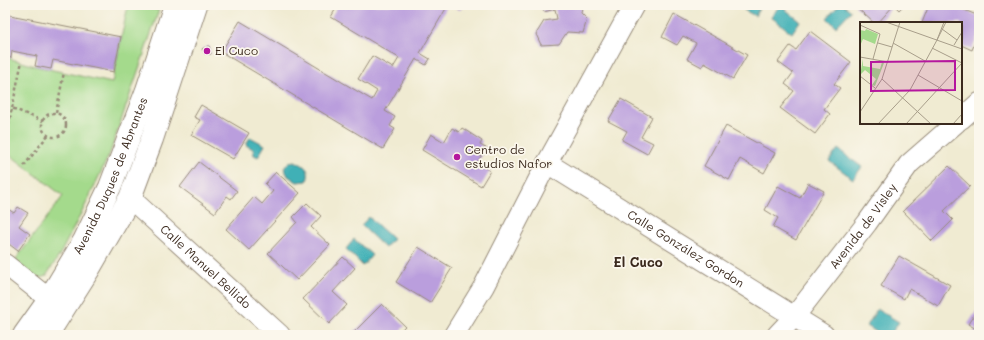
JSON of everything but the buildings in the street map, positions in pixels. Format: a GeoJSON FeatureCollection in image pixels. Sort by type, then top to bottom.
{"type":"FeatureCollection","features":[{"type":"Feature","properties":{"kind":"main road","name":"Avenida Duques de Abrantes"},"geometry":{"type":"LineString","coordinates":[[24,335],[49,299],[84,241],[110,188],[147,90],[175,5]]}},
{"type":"Feature","properties":{"kind":"main road","name":"Avenida Duques de Abrantes"},"geometry":{"type":"LineString","coordinates":[[47,335],[89,269],[130,198],[152,139],[196,5]]}},
{"type":"Feature","properties":{"kind":"street"},"geometry":{"type":"LineString","coordinates":[[454,335],[484,286],[547,163],[634,5]]}},
{"type":"Feature","properties":{"kind":"street"},"geometry":{"type":"LineString","coordinates":[[962,118],[979,103]]}},
{"type":"Feature","properties":{"kind":"street","name":"Avenida de Visley"},"geometry":{"type":"LineString","coordinates":[[777,335],[794,317],[867,223],[909,164],[955,124]]}},
{"type":"Feature","properties":{"kind":"street","name":"Calle González Gordon"},"geometry":{"type":"LineString","coordinates":[[547,163],[824,335]]}},
{"type":"Feature","properties":{"kind":"street","name":"Calle Manuel Bellido"},"geometry":{"type":"LineString","coordinates":[[130,198],[280,335]]}},
{"type":"Feature","properties":{"kind":"street"},"geometry":{"type":"LineString","coordinates":[[5,264],[49,299]]}},
{"type":"Feature","properties":{"kind":"path"},"geometry":{"type":"LineString","coordinates":[[5,129],[9,124],[22,62]]}},
{"type":"Feature","properties":{"kind":"path"},"geometry":{"type":"LineString","coordinates":[[56,113],[64,72]]}},
{"type":"Feature","properties":{"kind":"path"},"geometry":{"type":"LineString","coordinates":[[12,108],[43,121]]}},
{"type":"Feature","properties":{"kind":"path"},"geometry":{"type":"LineString","coordinates":[[56,113],[65,120],[65,131],[56,137],[48,135],[43,129],[43,121],[48,114],[56,113]]}},
{"type":"Feature","properties":{"kind":"path"},"geometry":{"type":"LineString","coordinates":[[24,166],[48,135]]}},
{"type":"Feature","properties":{"kind":"green space"},"geometry":{"type":"Polygon","coordinates":[[[128,5],[159,10],[110,153],[59,256],[46,276],[40,278],[31,276],[13,263],[63,196],[5,151],[5,57],[35,66],[112,83],[128,5]]]}},
{"type":"Feature","properties":{"kind":"water"},"geometry":{"type":"Polygon","coordinates":[[[747,5],[761,5],[755,16],[744,10],[747,5]]]}},
{"type":"Feature","properties":{"kind":"water"},"geometry":{"type":"Polygon","coordinates":[[[780,5],[800,21],[792,33],[771,17],[780,5]]]}},
{"type":"Feature","properties":{"kind":"water"},"geometry":{"type":"Polygon","coordinates":[[[839,5],[844,5],[851,11],[836,27],[827,18],[839,5]]]}},
{"type":"Feature","properties":{"kind":"water"},"geometry":{"type":"Polygon","coordinates":[[[250,137],[265,145],[258,157],[254,155],[253,149],[246,145],[250,137]]]}},
{"type":"Feature","properties":{"kind":"water"},"geometry":{"type":"Polygon","coordinates":[[[838,149],[862,167],[853,179],[829,161],[838,149]]]}},
{"type":"Feature","properties":{"kind":"water"},"geometry":{"type":"Polygon","coordinates":[[[295,161],[308,171],[307,181],[297,182],[288,176],[284,168],[289,162],[295,161]]]}},
{"type":"Feature","properties":{"kind":"water"},"geometry":{"type":"Polygon","coordinates":[[[369,217],[393,239],[385,248],[361,225],[369,217]]]}},
{"type":"Feature","properties":{"kind":"water"},"geometry":{"type":"Polygon","coordinates":[[[354,239],[372,255],[363,266],[346,249],[354,239]]]}},
{"type":"Feature","properties":{"kind":"water"},"geometry":{"type":"Polygon","coordinates":[[[877,309],[899,322],[890,335],[881,335],[867,326],[877,309]]]}},
{"type":"Feature","properties":{"kind":"place","name":"El Cuco"},"geometry":{"type":"Point","coordinates":[207,51]}},
{"type":"Feature","properties":{"kind":"place","name":"Centro de estudios Nafor"},"geometry":{"type":"Point","coordinates":[457,157]}},
{"type":"Feature","properties":{"kind":"district","name":"El Cuco"},"geometry":{"type":"Point","coordinates":[638,262]}}]}
